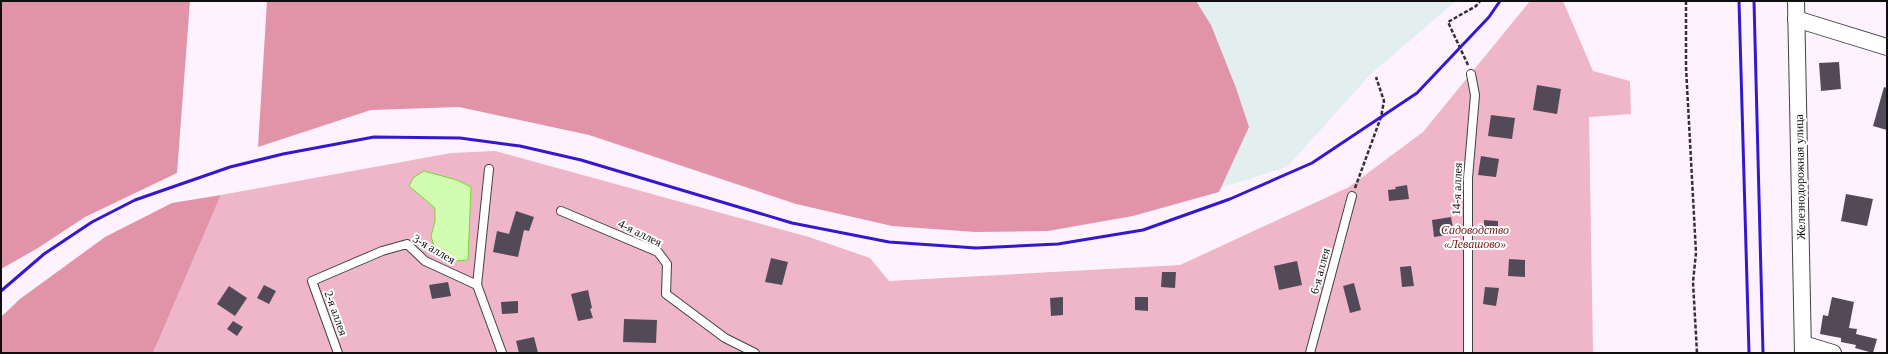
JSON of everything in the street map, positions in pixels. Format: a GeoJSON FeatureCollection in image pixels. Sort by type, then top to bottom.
{"type":"FeatureCollection","features":[{"type":"Feature","properties":{"kind":"street","name":"Железнодорожная улица"},"geometry":{"type":"LineString","coordinates":[[1796,1],[1803,348]]}},
{"type":"Feature","properties":{"kind":"street"},"geometry":{"type":"LineString","coordinates":[[1796,19],[1887,47]]}},
{"type":"Feature","properties":{"kind":"street"},"geometry":{"type":"LineString","coordinates":[[1803,348],[1833,353]]}},
{"type":"Feature","properties":{"kind":"lane","name":"14-я аллея"},"geometry":{"type":"LineString","coordinates":[[1468,353],[1468,178],[1475,95],[1471,74]]}},
{"type":"Feature","properties":{"kind":"lane"},"geometry":{"type":"LineString","coordinates":[[489,169],[477,285],[502,353]]}},
{"type":"Feature","properties":{"kind":"lane","name":"6-я аллея"},"geometry":{"type":"LineString","coordinates":[[1310,353],[1352,196]]}},
{"type":"Feature","properties":{"kind":"lane","name":"4-я аллея"},"geometry":{"type":"LineString","coordinates":[[561,211],[658,252],[667,264],[666,294],[725,338],[755,353]]}},
{"type":"Feature","properties":{"kind":"lane","name":"3-я аллея"},"geometry":{"type":"LineString","coordinates":[[312,281],[382,251],[407,244],[425,261],[477,285]]}},
{"type":"Feature","properties":{"kind":"lane","name":"2-я аллея"},"geometry":{"type":"LineString","coordinates":[[312,281],[338,353]]}},
{"type":"Feature","properties":{"kind":"path"},"geometry":{"type":"LineString","coordinates":[[1471,74],[1465,56],[1448,22],[1476,6],[1480,1]]}},
{"type":"Feature","properties":{"kind":"path"},"geometry":{"type":"LineString","coordinates":[[1686,1],[1686,67],[1696,253],[1693,282],[1697,353]]}},
{"type":"Feature","properties":{"kind":"path"},"geometry":{"type":"LineString","coordinates":[[1352,196],[1381,117],[1384,101],[1376,76]]}},
{"type":"Feature","properties":{"kind":"shaded area"},"geometry":{"type":"Polygon","coordinates":[[[1,1],[190,1],[177,173],[85,217],[38,248],[1,269],[1,1]]]}},
{"type":"Feature","properties":{"kind":"shaded area"},"geometry":{"type":"Polygon","coordinates":[[[267,1],[1196,1],[1211,25],[1236,88],[1249,127],[1219,192],[1133,216],[1048,231],[975,232],[892,226],[796,204],[589,135],[459,107],[371,110],[258,147],[267,1]]]}},
{"type":"Feature","properties":{"kind":"shaded area"},"geometry":{"type":"Polygon","coordinates":[[[1184,1],[1456,1],[1371,74],[1287,167],[1179,201],[1184,1]]]}},
{"type":"Feature","properties":{"kind":"shaded area"},"geometry":{"type":"Polygon","coordinates":[[[424,171],[457,180],[471,187],[468,260],[454,261],[448,258],[437,257],[431,236],[435,221],[435,208],[409,186],[414,177],[424,171]]]}},
{"type":"Feature","properties":{"kind":"shaded area"},"geometry":{"type":"Polygon","coordinates":[[[221,195],[153,353],[1,353],[1,317],[20,299],[105,237],[172,203],[221,195]]]}},
{"type":"Feature","properties":{"kind":"green space","name":"Садоводство «Левашово»"},"geometry":{"type":"Polygon","coordinates":[[[1530,1],[1563,1],[1593,71],[1630,81],[1631,114],[1589,117],[1593,353],[153,353],[221,195],[451,153],[495,151],[809,237],[870,258],[889,281],[1180,265],[1349,187],[1423,132],[1530,1]]]}},
{"type":"Feature","properties":{"kind":"building"},"geometry":{"type":"Polygon","coordinates":[[[1839,62],[1841,89],[1821,91],[1819,63],[1839,62]]]}},
{"type":"Feature","properties":{"kind":"building"},"geometry":{"type":"Polygon","coordinates":[[[1537,85],[1561,89],[1557,114],[1533,110],[1537,85]]]}},
{"type":"Feature","properties":{"kind":"building"},"geometry":{"type":"Polygon","coordinates":[[[1884,87],[1887,88],[1887,130],[1873,126],[1884,87]]]}},
{"type":"Feature","properties":{"kind":"building"},"geometry":{"type":"Polygon","coordinates":[[[1491,115],[1515,118],[1512,139],[1488,136],[1491,115]]]}},
{"type":"Feature","properties":{"kind":"building"},"geometry":{"type":"Polygon","coordinates":[[[1481,156],[1499,159],[1496,177],[1478,175],[1481,156]]]}},
{"type":"Feature","properties":{"kind":"building"},"geometry":{"type":"Polygon","coordinates":[[[1407,185],[1409,199],[1389,201],[1388,190],[1407,185]]]}},
{"type":"Feature","properties":{"kind":"building"},"geometry":{"type":"Polygon","coordinates":[[[1846,194],[1873,199],[1867,226],[1841,221],[1846,194]]]}},
{"type":"Feature","properties":{"kind":"building"},"geometry":{"type":"Polygon","coordinates":[[[516,211],[534,217],[529,231],[524,230],[518,257],[493,252],[497,231],[509,234],[516,211]]]}},
{"type":"Feature","properties":{"kind":"building"},"geometry":{"type":"Polygon","coordinates":[[[1451,217],[1454,234],[1434,237],[1432,220],[1451,217]]]}},
{"type":"Feature","properties":{"kind":"building"},"geometry":{"type":"Polygon","coordinates":[[[1484,220],[1498,221],[1498,234],[1484,233],[1484,220]]]}},
{"type":"Feature","properties":{"kind":"building"},"geometry":{"type":"Polygon","coordinates":[[[771,258],[788,262],[782,285],[765,282],[771,258]]]}},
{"type":"Feature","properties":{"kind":"building"},"geometry":{"type":"Polygon","coordinates":[[[1509,259],[1525,260],[1525,277],[1508,276],[1509,259]]]}},
{"type":"Feature","properties":{"kind":"building"},"geometry":{"type":"Polygon","coordinates":[[[1297,261],[1302,285],[1279,290],[1274,266],[1297,261]]]}},
{"type":"Feature","properties":{"kind":"building"},"geometry":{"type":"Polygon","coordinates":[[[1411,266],[1414,286],[1402,287],[1400,267],[1411,266]]]}},
{"type":"Feature","properties":{"kind":"building"},"geometry":{"type":"Polygon","coordinates":[[[1162,272],[1176,272],[1175,288],[1161,287],[1162,272]]]}},
{"type":"Feature","properties":{"kind":"building"},"geometry":{"type":"Polygon","coordinates":[[[448,282],[451,296],[432,299],[429,285],[448,282]]]}},
{"type":"Feature","properties":{"kind":"building"},"geometry":{"type":"Polygon","coordinates":[[[1354,283],[1361,310],[1350,313],[1343,286],[1354,283]]]}},
{"type":"Feature","properties":{"kind":"building"},"geometry":{"type":"Polygon","coordinates":[[[264,285],[276,291],[269,304],[257,298],[264,285]]]}},
{"type":"Feature","properties":{"kind":"building"},"geometry":{"type":"Polygon","coordinates":[[[229,286],[247,298],[235,316],[217,304],[229,286]]]}},
{"type":"Feature","properties":{"kind":"building"},"geometry":{"type":"Polygon","coordinates":[[[1485,287],[1499,288],[1496,306],[1483,304],[1485,287]]]}},
{"type":"Feature","properties":{"kind":"building"},"geometry":{"type":"Polygon","coordinates":[[[588,290],[592,308],[590,309],[593,318],[578,321],[571,294],[588,290]]]}},
{"type":"Feature","properties":{"kind":"building"},"geometry":{"type":"Polygon","coordinates":[[[1063,297],[1063,315],[1051,316],[1050,298],[1063,297]]]}},
{"type":"Feature","properties":{"kind":"building"},"geometry":{"type":"Polygon","coordinates":[[[1135,297],[1148,297],[1148,311],[1135,310],[1135,297]]]}},
{"type":"Feature","properties":{"kind":"building"},"geometry":{"type":"Polygon","coordinates":[[[1832,297],[1854,302],[1849,328],[1857,329],[1856,334],[1877,339],[1873,353],[1855,348],[1856,345],[1841,342],[1841,338],[1820,334],[1823,315],[1828,316],[1832,297]]]}},
{"type":"Feature","properties":{"kind":"building"},"geometry":{"type":"Polygon","coordinates":[[[518,301],[518,313],[502,314],[501,302],[518,301]]]}},
{"type":"Feature","properties":{"kind":"building"},"geometry":{"type":"Polygon","coordinates":[[[624,319],[657,320],[656,343],[623,342],[624,319]]]}},
{"type":"Feature","properties":{"kind":"building"},"geometry":{"type":"Polygon","coordinates":[[[233,321],[243,327],[237,336],[227,329],[233,321]]]}},
{"type":"Feature","properties":{"kind":"building"},"geometry":{"type":"Polygon","coordinates":[[[534,337],[538,353],[519,353],[516,341],[534,337]]]}},
{"type":"Feature","properties":{"kind":"railway"},"geometry":{"type":"LineString","coordinates":[[1,291],[44,254],[92,222],[135,200],[230,167],[283,154],[374,137],[460,138],[520,146],[581,160],[792,223],[889,242],[976,248],[1058,244],[1143,230],[1230,199],[1312,163],[1417,93],[1489,17],[1500,1]]}},
{"type":"Feature","properties":{"kind":"railway"},"geometry":{"type":"LineString","coordinates":[[1739,1],[1749,353]]}},
{"type":"Feature","properties":{"kind":"railway"},"geometry":{"type":"LineString","coordinates":[[1754,1],[1763,353]]}}]}
